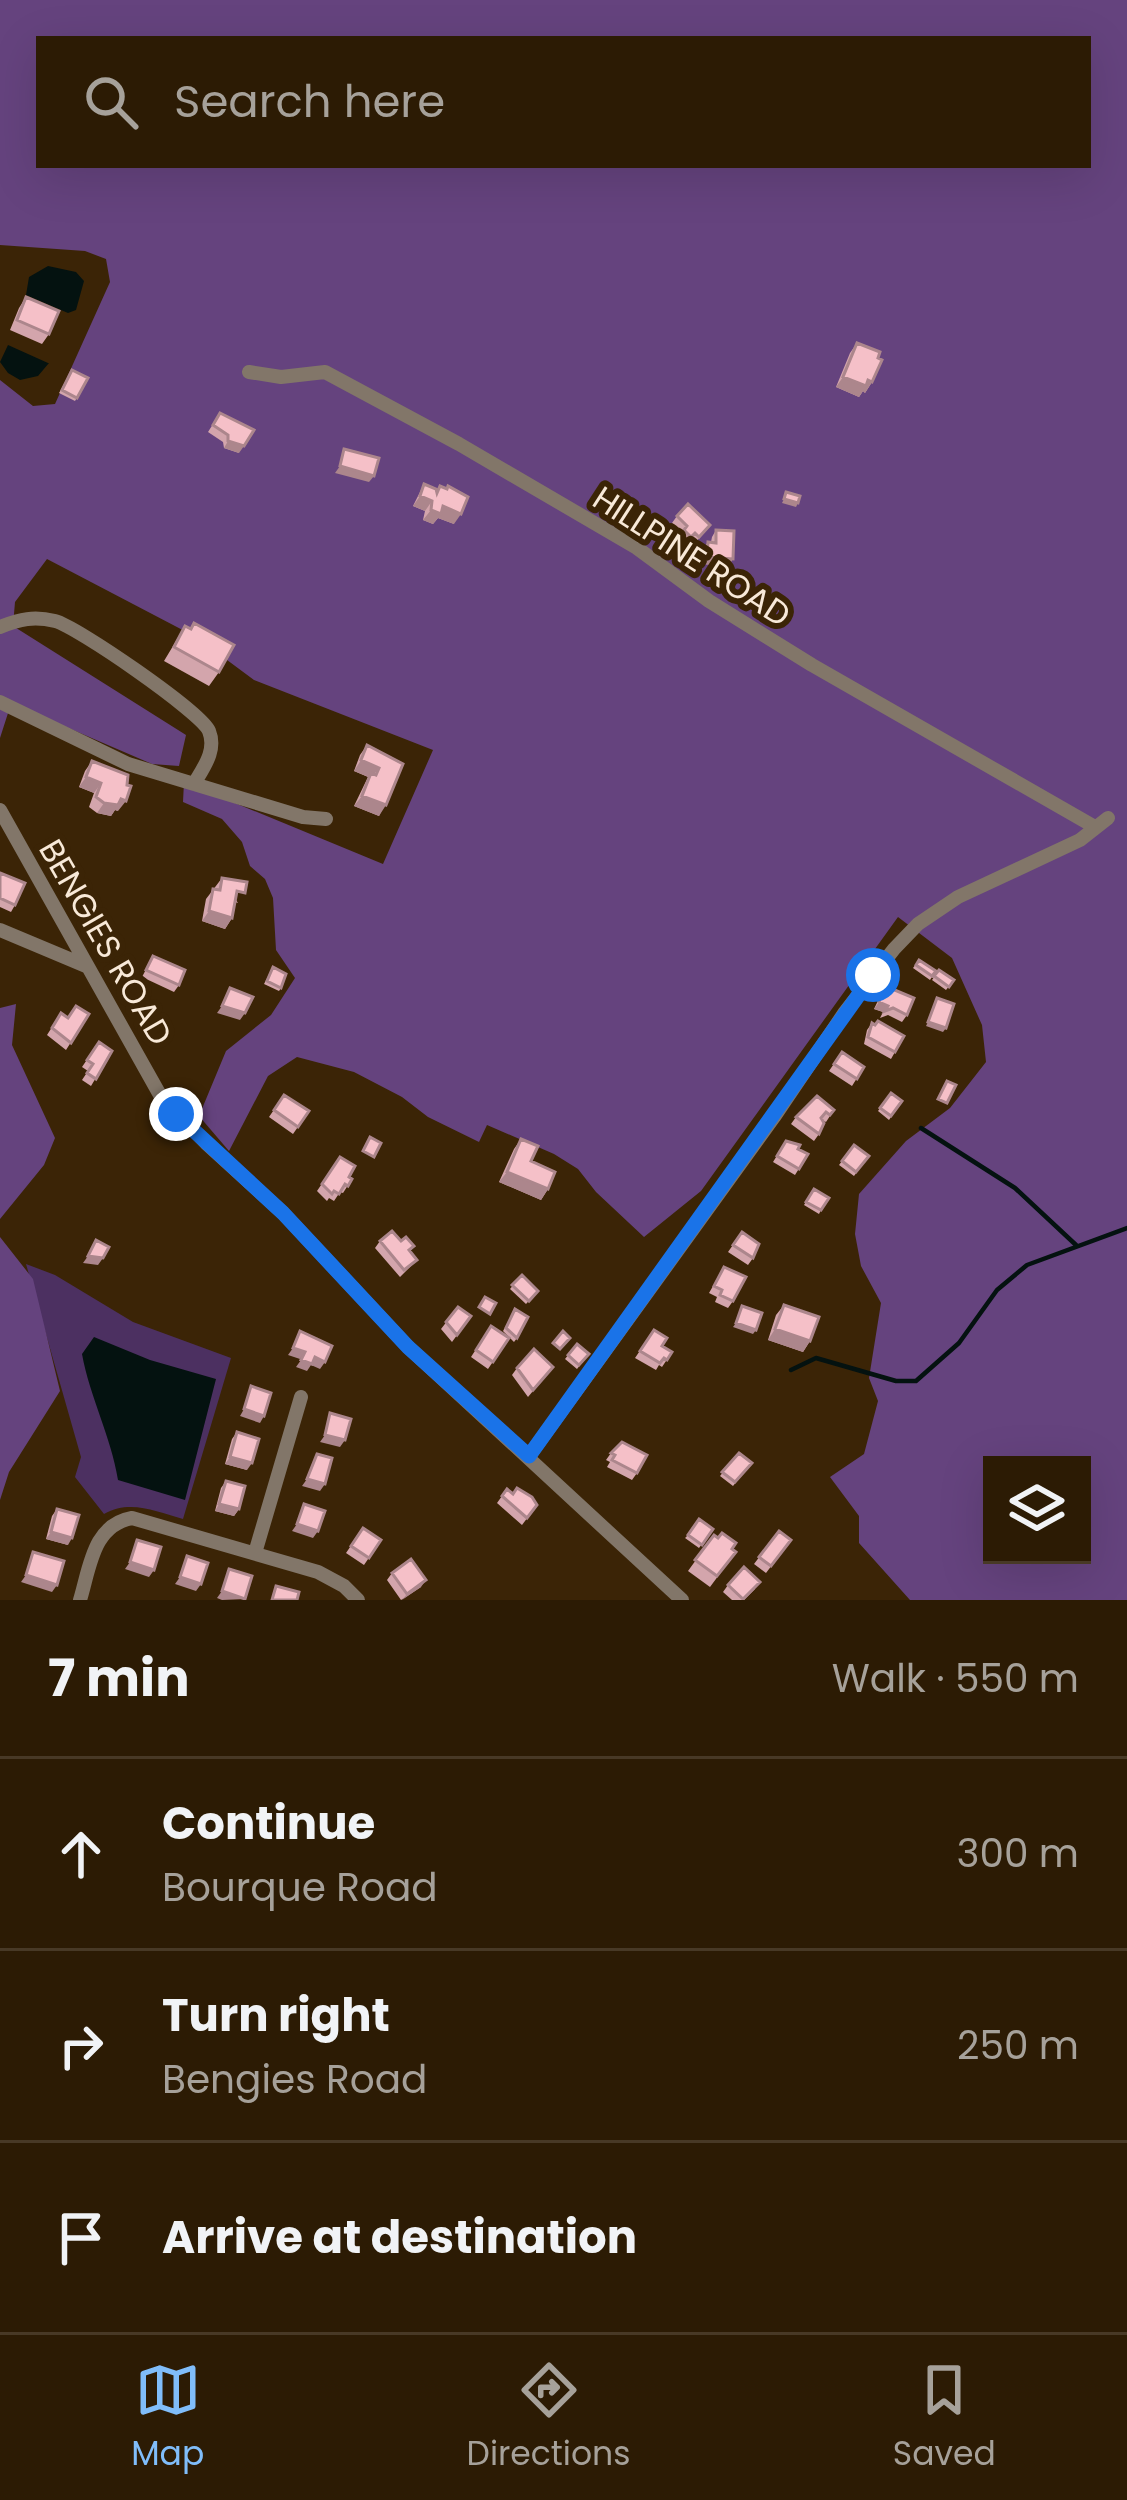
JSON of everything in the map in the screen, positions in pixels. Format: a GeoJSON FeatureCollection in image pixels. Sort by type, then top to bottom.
{"type":"FeatureCollection","features":[{"type":"Feature","properties":{"kind":"street","name":"HILLPINE ROAD"},"geometry":{"type":"LineString","coordinates":[[249,373],[281,377],[325,372],[637,548],[812,665],[1101,823],[1080,841],[958,897],[918,924],[894,950],[529,1456]]}},
{"type":"Feature","properties":{"kind":"street"},"geometry":{"type":"LineString","coordinates":[[0,627],[25,617],[61,622],[188,705],[210,733],[211,754],[194,784]]}},
{"type":"Feature","properties":{"kind":"street"},"geometry":{"type":"LineString","coordinates":[[0,701],[128,764],[303,817],[326,819]]}},
{"type":"Feature","properties":{"kind":"street","name":"BENGIES ROAD"},"geometry":{"type":"LineString","coordinates":[[0,810],[160,1095],[176,1114],[283,1213],[408,1347],[682,1600]]}},
{"type":"Feature","properties":{"kind":"street"},"geometry":{"type":"LineString","coordinates":[[0,930],[86,965]]}},
{"type":"Feature","properties":{"kind":"street"},"geometry":{"type":"LineString","coordinates":[[255,1553],[301,1397]]}},
{"type":"Feature","properties":{"kind":"street"},"geometry":{"type":"LineString","coordinates":[[80,1600],[100,1537],[115,1521],[132,1518],[318,1572],[358,1600]]}},
{"type":"Feature","properties":{"kind":"shaded area"},"geometry":{"type":"Polygon","coordinates":[[[0,0],[1127,0],[1127,1600],[910,1600],[859,1543],[859,1516],[830,1477],[864,1454],[878,1401],[869,1378],[881,1303],[861,1266],[855,1234],[859,1194],[906,1141],[950,1108],[986,1062],[982,1025],[952,958],[898,917],[701,1191],[644,1237],[578,1169],[554,1154],[487,1125],[479,1142],[354,1072],[297,1057],[268,1076],[229,1151],[199,1116],[226,1051],[271,1015],[295,978],[276,950],[273,898],[265,879],[250,866],[242,842],[222,819],[183,802],[184,782],[383,864],[433,750],[254,680],[196,637],[47,559],[15,602],[13,626],[186,735],[179,766],[152,764],[66,727],[9,710],[0,738],[0,380],[33,406],[55,404],[110,282],[106,259],[85,251],[0,245],[0,0]]]}},
{"type":"Feature","properties":{"kind":"shaded area"},"geometry":{"type":"Polygon","coordinates":[[[48,266],[76,272],[84,281],[76,310],[68,313],[26,295],[29,277],[48,266]]]}},
{"type":"Feature","properties":{"kind":"shaded area"},"geometry":{"type":"Polygon","coordinates":[[[8,345],[49,363],[38,376],[20,380],[0,362],[8,345]]]}},
{"type":"Feature","properties":{"kind":"shaded area"},"geometry":{"type":"Polygon","coordinates":[[[16,1004],[12,1045],[55,1138],[44,1165],[0,1219],[0,1008],[16,1004]]]}},
{"type":"Feature","properties":{"kind":"shaded area"},"geometry":{"type":"Polygon","coordinates":[[[0,1237],[33,1279],[60,1391],[9,1472],[0,1500],[0,1237]]]}},
{"type":"Feature","properties":{"kind":"shaded area"},"geometry":{"type":"Polygon","coordinates":[[[26,1264],[55,1275],[133,1322],[231,1358],[183,1519],[134,1507],[104,1514],[75,1477],[81,1457],[26,1264]]]}},
{"type":"Feature","properties":{"kind":"shaded area"},"geometry":{"type":"Polygon","coordinates":[[[94,1337],[216,1379],[185,1500],[118,1480],[82,1354],[94,1337]]]}},
{"type":"Feature","properties":{"kind":"building"},"geometry":{"type":"Polygon","coordinates":[[[26,297],[59,311],[49,334],[17,320],[26,297]]]}},
{"type":"Feature","properties":{"kind":"building"},"geometry":{"type":"Polygon","coordinates":[[[857,343],[880,352],[882,360],[866,386],[843,377],[857,343]]]}},
{"type":"Feature","properties":{"kind":"building"},"geometry":{"type":"Polygon","coordinates":[[[72,370],[88,378],[77,398],[62,390],[72,370]]]}},
{"type":"Feature","properties":{"kind":"building"},"geometry":{"type":"Polygon","coordinates":[[[220,413],[254,430],[244,446],[228,441],[228,435],[213,425],[220,413]]]}},
{"type":"Feature","properties":{"kind":"building"},"geometry":{"type":"Polygon","coordinates":[[[344,449],[379,458],[374,476],[340,466],[344,449]]]}},
{"type":"Feature","properties":{"kind":"building"},"geometry":{"type":"Polygon","coordinates":[[[424,484],[437,493],[440,486],[448,486],[468,497],[461,514],[443,506],[441,514],[431,510],[432,501],[420,496],[424,484]]]}},
{"type":"Feature","properties":{"kind":"building"},"geometry":{"type":"Polygon","coordinates":[[[786,492],[800,496],[798,503],[784,499],[786,492]]]}},
{"type":"Feature","properties":{"kind":"building"},"geometry":{"type":"Polygon","coordinates":[[[688,504],[710,525],[699,537],[695,533],[691,537],[677,516],[688,504]]]}},
{"type":"Feature","properties":{"kind":"building"},"geometry":{"type":"Polygon","coordinates":[[[716,530],[734,531],[733,559],[707,557],[708,542],[716,543],[716,530]]]}},
{"type":"Feature","properties":{"kind":"building"},"geometry":{"type":"Polygon","coordinates":[[[194,623],[234,645],[219,672],[174,647],[185,626],[191,629],[194,623]]]}},
{"type":"Feature","properties":{"kind":"building"},"geometry":{"type":"Polygon","coordinates":[[[367,745],[403,764],[386,805],[362,796],[371,773],[376,775],[379,768],[361,760],[367,745]]]}},
{"type":"Feature","properties":{"kind":"building"},"geometry":{"type":"Polygon","coordinates":[[[92,761],[128,775],[131,786],[126,801],[121,799],[118,805],[96,797],[101,783],[86,777],[92,761]]]}},
{"type":"Feature","properties":{"kind":"building"},"geometry":{"type":"Polygon","coordinates":[[[0,873],[25,883],[15,905],[0,898],[0,873]]]}},
{"type":"Feature","properties":{"kind":"building"},"geometry":{"type":"Polygon","coordinates":[[[222,878],[247,882],[245,893],[237,891],[232,918],[209,911],[213,889],[220,890],[222,878]]]}},
{"type":"Feature","properties":{"kind":"building"},"geometry":{"type":"Polygon","coordinates":[[[153,956],[185,970],[179,985],[146,970],[153,956]]]}},
{"type":"Feature","properties":{"kind":"building"},"geometry":{"type":"Polygon","coordinates":[[[919,960],[936,971],[932,976],[916,965],[919,960]]]}},
{"type":"Feature","properties":{"kind":"building"},"geometry":{"type":"Polygon","coordinates":[[[273,967],[286,974],[281,988],[267,981],[273,967]]]}},
{"type":"Feature","properties":{"kind":"building"},"geometry":{"type":"Polygon","coordinates":[[[939,970],[954,980],[949,987],[934,976],[939,970]]]}},
{"type":"Feature","properties":{"kind":"building"},"geometry":{"type":"Polygon","coordinates":[[[885,986],[914,998],[907,1015],[893,1008],[885,1011],[888,1006],[879,1002],[885,986]]]}},
{"type":"Feature","properties":{"kind":"building"},"geometry":{"type":"Polygon","coordinates":[[[230,988],[253,997],[245,1013],[222,1006],[230,988]]]}},
{"type":"Feature","properties":{"kind":"building"},"geometry":{"type":"Polygon","coordinates":[[[937,998],[954,1004],[946,1028],[928,1022],[937,998]]]}},
{"type":"Feature","properties":{"kind":"building"},"geometry":{"type":"Polygon","coordinates":[[[76,1006],[89,1014],[71,1043],[52,1028],[61,1013],[68,1018],[76,1006]]]}},
{"type":"Feature","properties":{"kind":"building"},"geometry":{"type":"Polygon","coordinates":[[[878,1021],[904,1036],[895,1052],[868,1037],[872,1023],[878,1021]]]}},
{"type":"Feature","properties":{"kind":"building"},"geometry":{"type":"Polygon","coordinates":[[[99,1042],[112,1051],[96,1079],[87,1073],[93,1064],[87,1060],[99,1042]]]}},
{"type":"Feature","properties":{"kind":"building"},"geometry":{"type":"Polygon","coordinates":[[[842,1052],[864,1067],[857,1079],[834,1064],[842,1052]]]}},
{"type":"Feature","properties":{"kind":"building"},"geometry":{"type":"Polygon","coordinates":[[[947,1081],[956,1085],[947,1103],[938,1099],[947,1081]]]}},
{"type":"Feature","properties":{"kind":"building"},"geometry":{"type":"Polygon","coordinates":[[[891,1093],[902,1101],[891,1116],[880,1108],[891,1093]]]}},
{"type":"Feature","properties":{"kind":"building"},"geometry":{"type":"Polygon","coordinates":[[[284,1095],[309,1111],[298,1127],[274,1110],[284,1095]]]}},
{"type":"Feature","properties":{"kind":"building"},"geometry":{"type":"Polygon","coordinates":[[[817,1096],[834,1110],[821,1118],[819,1134],[796,1117],[817,1096]]]}},
{"type":"Feature","properties":{"kind":"building"},"geometry":{"type":"Polygon","coordinates":[[[370,1137],[381,1143],[374,1157],[363,1151],[370,1137]]]}},
{"type":"Feature","properties":{"kind":"building"},"geometry":{"type":"Polygon","coordinates":[[[521,1139],[538,1146],[531,1161],[555,1172],[548,1189],[507,1172],[521,1139]]]}},
{"type":"Feature","properties":{"kind":"building"},"geometry":{"type":"Polygon","coordinates":[[[786,1141],[800,1145],[798,1149],[808,1154],[799,1169],[777,1156],[786,1141]]]}},
{"type":"Feature","properties":{"kind":"building"},"geometry":{"type":"Polygon","coordinates":[[[854,1145],[869,1156],[856,1172],[842,1161],[854,1145]]]}},
{"type":"Feature","properties":{"kind":"building"},"geometry":{"type":"Polygon","coordinates":[[[340,1157],[355,1166],[348,1186],[332,1194],[322,1184],[340,1157]]]}},
{"type":"Feature","properties":{"kind":"building"},"geometry":{"type":"Polygon","coordinates":[[[814,1189],[829,1198],[821,1210],[806,1202],[814,1189]]]}},
{"type":"Feature","properties":{"kind":"building"},"geometry":{"type":"Polygon","coordinates":[[[392,1231],[414,1246],[409,1250],[417,1260],[404,1270],[380,1241],[392,1231]]]}},
{"type":"Feature","properties":{"kind":"building"},"geometry":{"type":"Polygon","coordinates":[[[742,1232],[759,1244],[753,1258],[733,1245],[742,1232]]]}},
{"type":"Feature","properties":{"kind":"building"},"geometry":{"type":"Polygon","coordinates":[[[96,1240],[109,1247],[103,1258],[88,1256],[96,1240]]]}},
{"type":"Feature","properties":{"kind":"building"},"geometry":{"type":"Polygon","coordinates":[[[724,1267],[746,1277],[733,1301],[714,1286],[724,1267]]]}},
{"type":"Feature","properties":{"kind":"building"},"geometry":{"type":"Polygon","coordinates":[[[522,1275],[538,1291],[529,1301],[512,1285],[522,1275]]]}},
{"type":"Feature","properties":{"kind":"building"},"geometry":{"type":"Polygon","coordinates":[[[485,1297],[496,1303],[490,1314],[479,1307],[485,1297]]]}},
{"type":"Feature","properties":{"kind":"building"},"geometry":{"type":"Polygon","coordinates":[[[784,1305],[819,1317],[810,1341],[775,1329],[784,1305]]]}},
{"type":"Feature","properties":{"kind":"building"},"geometry":{"type":"Polygon","coordinates":[[[742,1306],[762,1313],[756,1330],[736,1323],[742,1306]]]}},
{"type":"Feature","properties":{"kind":"building"},"geometry":{"type":"Polygon","coordinates":[[[458,1307],[471,1316],[457,1335],[446,1322],[458,1307]]]}},
{"type":"Feature","properties":{"kind":"building"},"geometry":{"type":"Polygon","coordinates":[[[515,1309],[528,1317],[517,1338],[506,1328],[515,1309]]]}},
{"type":"Feature","properties":{"kind":"building"},"geometry":{"type":"Polygon","coordinates":[[[491,1326],[509,1338],[493,1362],[476,1350],[491,1326]]]}},
{"type":"Feature","properties":{"kind":"building"},"geometry":{"type":"Polygon","coordinates":[[[654,1330],[667,1338],[662,1346],[672,1352],[660,1363],[640,1351],[654,1330]]]}},
{"type":"Feature","properties":{"kind":"building"},"geometry":{"type":"Polygon","coordinates":[[[300,1331],[332,1346],[325,1362],[315,1357],[312,1364],[301,1360],[305,1352],[293,1348],[300,1331]]]}},
{"type":"Feature","properties":{"kind":"building"},"geometry":{"type":"Polygon","coordinates":[[[563,1331],[570,1338],[560,1349],[553,1343],[563,1331]]]}},
{"type":"Feature","properties":{"kind":"building"},"geometry":{"type":"Polygon","coordinates":[[[577,1344],[589,1354],[579,1365],[568,1355],[577,1344]]]}},
{"type":"Feature","properties":{"kind":"building"},"geometry":{"type":"Polygon","coordinates":[[[534,1349],[553,1367],[533,1390],[517,1368],[534,1349]]]}},
{"type":"Feature","properties":{"kind":"building"},"geometry":{"type":"Polygon","coordinates":[[[251,1386],[271,1393],[264,1416],[244,1409],[251,1386]]]}},
{"type":"Feature","properties":{"kind":"building"},"geometry":{"type":"Polygon","coordinates":[[[330,1413],[351,1419],[345,1440],[325,1435],[330,1413]]]}},
{"type":"Feature","properties":{"kind":"building"},"geometry":{"type":"Polygon","coordinates":[[[237,1432],[259,1439],[252,1463],[230,1457],[237,1432]]]}},
{"type":"Feature","properties":{"kind":"building"},"geometry":{"type":"Polygon","coordinates":[[[622,1442],[647,1455],[637,1473],[612,1460],[615,1455],[611,1453],[622,1442]]]}},
{"type":"Feature","properties":{"kind":"building"},"geometry":{"type":"Polygon","coordinates":[[[739,1453],[752,1463],[735,1482],[722,1472],[739,1453]]]}},
{"type":"Feature","properties":{"kind":"building"},"geometry":{"type":"Polygon","coordinates":[[[317,1454],[332,1458],[325,1484],[307,1479],[317,1454]]]}},
{"type":"Feature","properties":{"kind":"building"},"geometry":{"type":"Polygon","coordinates":[[[226,1481],[245,1486],[239,1509],[219,1504],[226,1481]]]}},
{"type":"Feature","properties":{"kind":"building"},"geometry":{"type":"Polygon","coordinates":[[[517,1488],[537,1505],[527,1518],[502,1496],[507,1489],[513,1494],[517,1488]]]}},
{"type":"Feature","properties":{"kind":"building"},"geometry":{"type":"Polygon","coordinates":[[[304,1504],[325,1511],[318,1531],[297,1524],[304,1504]]]}},
{"type":"Feature","properties":{"kind":"building"},"geometry":{"type":"Polygon","coordinates":[[[57,1509],[79,1515],[72,1538],[51,1532],[57,1509]]]}},
{"type":"Feature","properties":{"kind":"building"},"geometry":{"type":"Polygon","coordinates":[[[699,1519],[713,1529],[702,1545],[688,1535],[699,1519]]]}},
{"type":"Feature","properties":{"kind":"building"},"geometry":{"type":"Polygon","coordinates":[[[363,1528],[381,1540],[369,1558],[351,1546],[363,1528]]]}},
{"type":"Feature","properties":{"kind":"building"},"geometry":{"type":"Polygon","coordinates":[[[779,1531],[791,1540],[771,1566],[759,1557],[779,1531]]]}},
{"type":"Feature","properties":{"kind":"building"},"geometry":{"type":"Polygon","coordinates":[[[722,1533],[736,1543],[732,1549],[736,1552],[717,1576],[695,1560],[714,1535],[718,1538],[722,1533]]]}},
{"type":"Feature","properties":{"kind":"building"},"geometry":{"type":"Polygon","coordinates":[[[137,1540],[161,1547],[154,1570],[130,1562],[137,1540]]]}},
{"type":"Feature","properties":{"kind":"building"},"geometry":{"type":"Polygon","coordinates":[[[33,1552],[64,1561],[57,1585],[26,1575],[33,1552]]]}},
{"type":"Feature","properties":{"kind":"building"},"geometry":{"type":"Polygon","coordinates":[[[187,1556],[208,1563],[201,1584],[180,1577],[187,1556]]]}},
{"type":"Feature","properties":{"kind":"building"},"geometry":{"type":"Polygon","coordinates":[[[411,1559],[426,1580],[407,1594],[392,1573],[411,1559]]]}},
{"type":"Feature","properties":{"kind":"building"},"geometry":{"type":"Polygon","coordinates":[[[744,1567],[760,1582],[743,1599],[728,1585],[744,1567]]]}},
{"type":"Feature","properties":{"kind":"building"},"geometry":{"type":"Polygon","coordinates":[[[229,1569],[252,1576],[245,1599],[222,1591],[229,1569]]]}},
{"type":"Feature","properties":{"kind":"building"},"geometry":{"type":"Polygon","coordinates":[[[276,1586],[299,1592],[297,1600],[272,1600],[276,1586]]]}},
{"type":"Feature","properties":{"kind":"waterway"},"geometry":{"type":"LineString","coordinates":[[921,1128],[1015,1188],[1076,1245]]}},
{"type":"Feature","properties":{"kind":"waterway"},"geometry":{"type":"LineString","coordinates":[[791,1370],[816,1358],[896,1381],[916,1381],[959,1343],[997,1290],[1027,1265],[1127,1228]]}},
{"type":"Feature","properties":{"kind":"route"},"geometry":{"type":"LineString","coordinates":[[176,1114],[283,1213],[408,1347],[529,1456],[873,975]]}}]}
